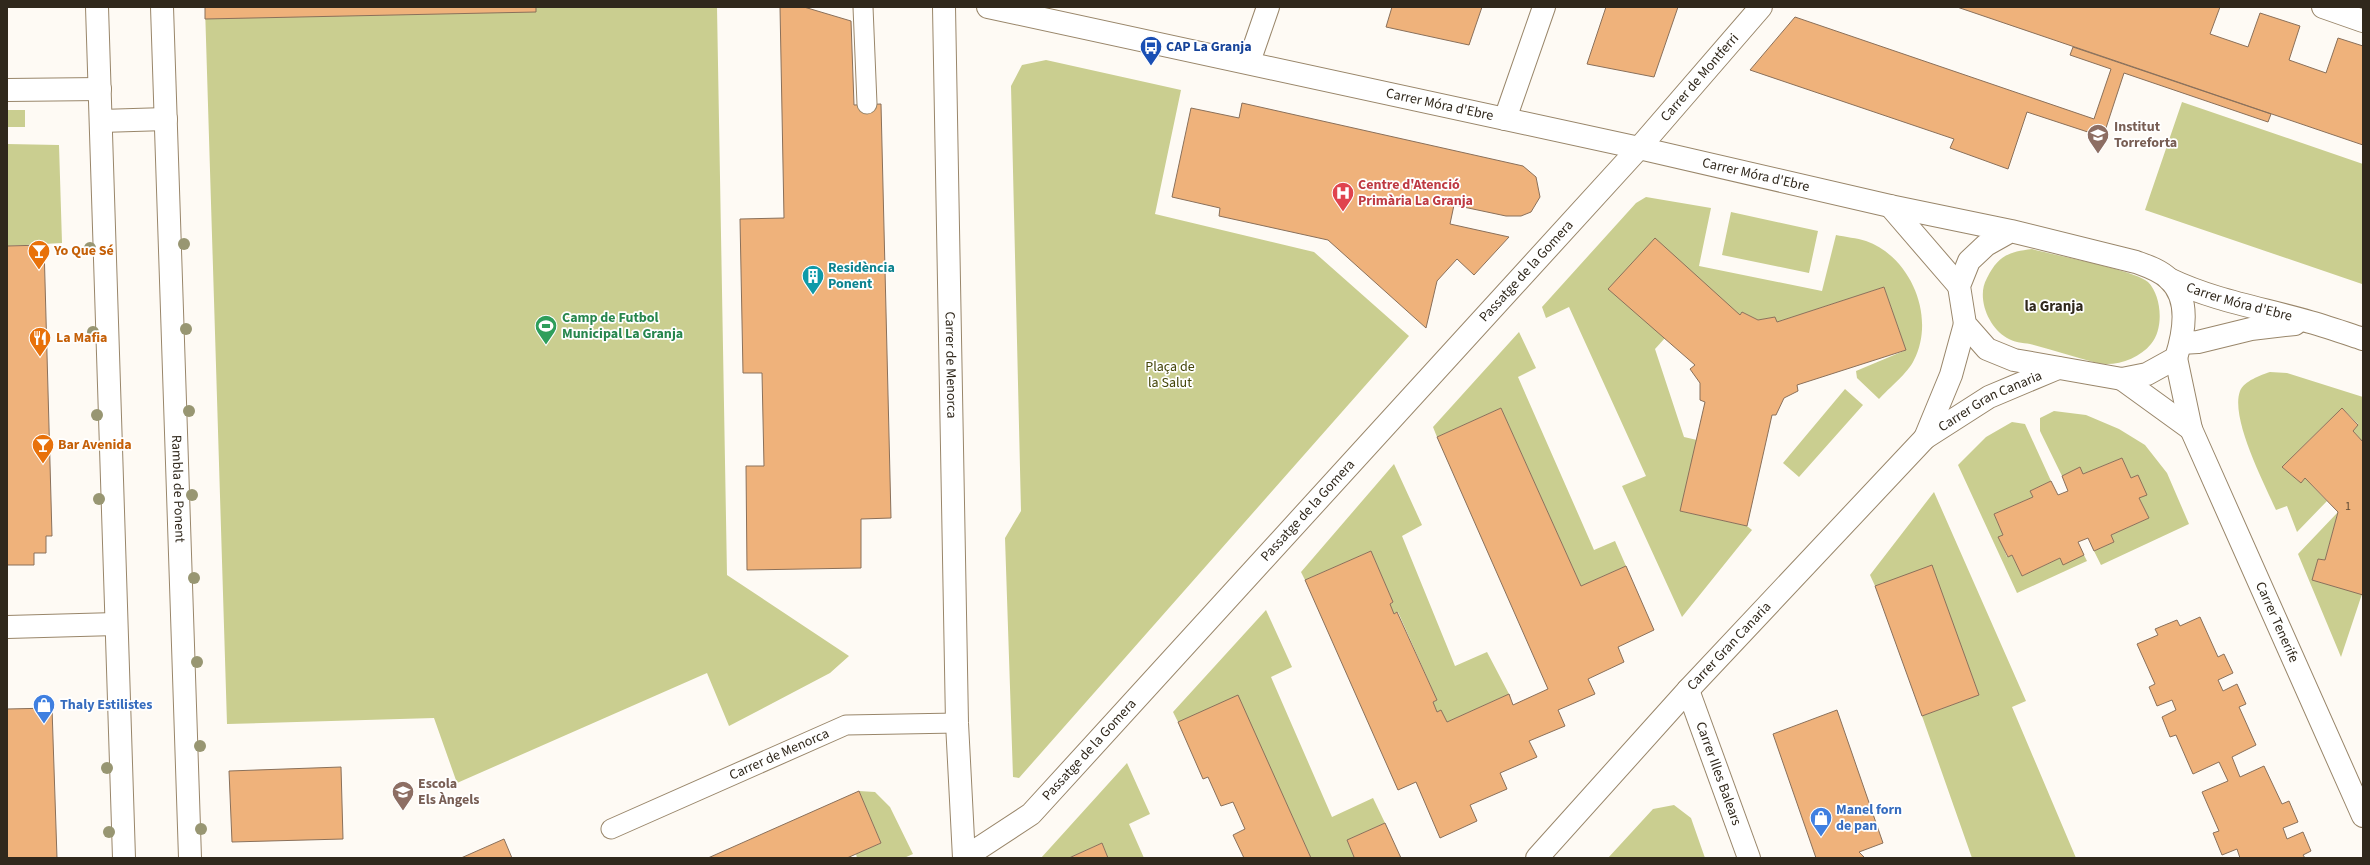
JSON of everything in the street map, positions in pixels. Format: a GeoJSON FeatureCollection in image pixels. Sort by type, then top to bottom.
{"type":"FeatureCollection","features":[{"type":"Feature","properties":{"kind":"street"},"geometry":{"type":"LineString","coordinates":[[97,7],[124,858]]}},
{"type":"Feature","properties":{"kind":"street","name":"Rambla de Ponent"},"geometry":{"type":"LineString","coordinates":[[162,7],[190,858]]}},
{"type":"Feature","properties":{"kind":"street","name":"Carrer de Menorca"},"geometry":{"type":"LineString","coordinates":[[944,7],[957,723],[964,858]]}},
{"type":"Feature","properties":{"kind":"street","name":"Carrer Móra d'Ebre"},"geometry":{"type":"LineString","coordinates":[[988,7],[1249,62],[1639,148],[1890,206],[2011,231],[2136,262],[2154,269],[2169,279],[2195,292],[2226,302],[2310,322],[2363,339]]}},
{"type":"Feature","properties":{"kind":"street"},"geometry":{"type":"LineString","coordinates":[[1249,62],[1268,7]]}},
{"type":"Feature","properties":{"kind":"street"},"geometry":{"type":"LineString","coordinates":[[1505,119],[1544,7]]}},
{"type":"Feature","properties":{"kind":"street","name":"Carrer de Montferri"},"geometry":{"type":"LineString","coordinates":[[1639,148],[1762,7]]}},
{"type":"Feature","properties":{"kind":"street"},"geometry":{"type":"LineString","coordinates":[[2323,7],[2363,21]]}},
{"type":"Feature","properties":{"kind":"street"},"geometry":{"type":"LineString","coordinates":[[7,90],[100,89]]}},
{"type":"Feature","properties":{"kind":"street"},"geometry":{"type":"LineString","coordinates":[[101,121],[166,119]]}},
{"type":"Feature","properties":{"kind":"street","name":"Passatge de la Gomera"},"geometry":{"type":"LineString","coordinates":[[964,858],[1031,814],[1639,148]]}},
{"type":"Feature","properties":{"kind":"street"},"geometry":{"type":"LineString","coordinates":[[1890,206],[1959,286],[1966,324],[1986,348],[2014,360],[2122,379],[2147,374],[2178,350],[2185,320],[2180,297],[2169,279]]}},
{"type":"Feature","properties":{"kind":"street"},"geometry":{"type":"LineString","coordinates":[[1959,286],[1969,261],[1986,245],[2011,231]]}},
{"type":"Feature","properties":{"kind":"street","name":"Carrer Móra d'Ebre"},"geometry":{"type":"LineString","coordinates":[[2178,350],[2198,342],[2251,329],[2310,322]]}},
{"type":"Feature","properties":{"kind":"street","name":"Carrer Gran Canaria"},"geometry":{"type":"LineString","coordinates":[[1925,438],[1951,375],[1966,324]]}},
{"type":"Feature","properties":{"kind":"street","name":"Carrer Tenerife"},"geometry":{"type":"LineString","coordinates":[[2178,350],[2191,429],[2363,816]]}},
{"type":"Feature","properties":{"kind":"street","name":"Carrer Gran Canaria"},"geometry":{"type":"LineString","coordinates":[[1537,858],[1688,690],[1925,438],[1989,397],[2058,368]]}},
{"type":"Feature","properties":{"kind":"street"},"geometry":{"type":"LineString","coordinates":[[2122,379],[2191,429]]}},
{"type":"Feature","properties":{"kind":"street"},"geometry":{"type":"LineString","coordinates":[[7,627],[116,624]]}},
{"type":"Feature","properties":{"kind":"street","name":"Carrer Illes Balears"},"geometry":{"type":"LineString","coordinates":[[1688,690],[1749,858]]}},
{"type":"Feature","properties":{"kind":"lane"},"geometry":{"type":"LineString","coordinates":[[863,7],[867,104]]}},
{"type":"Feature","properties":{"kind":"lane","name":"Carrer de Menorca"},"geometry":{"type":"LineString","coordinates":[[612,829],[846,725],[957,723]]}},
{"type":"Feature","properties":{"kind":"green space"},"geometry":{"type":"Polygon","coordinates":[[[205,7],[717,7],[727,575],[849,656],[830,673],[729,726],[707,673],[457,783],[434,718],[227,724],[205,7]]]}},
{"type":"Feature","properties":{"kind":"green space","name":"Plaça de la Salut"},"geometry":{"type":"Polygon","coordinates":[[[1046,60],[1181,90],[1155,214],[1314,252],[1409,336],[1019,778],[1013,777],[1005,538],[1021,511],[1011,86],[1022,65],[1046,60]]]}},
{"type":"Feature","properties":{"kind":"green space"},"geometry":{"type":"Polygon","coordinates":[[[2182,102],[2363,164],[2362,284],[2145,210],[2182,102]]]}},
{"type":"Feature","properties":{"kind":"green space"},"geometry":{"type":"Polygon","coordinates":[[[7,110],[25,110],[25,127],[7,127],[7,110]]]}},
{"type":"Feature","properties":{"kind":"green space"},"geometry":{"type":"Polygon","coordinates":[[[7,144],[59,145],[62,243],[7,246],[7,144]]]}},
{"type":"Feature","properties":{"kind":"green space"},"geometry":{"type":"Polygon","coordinates":[[[1646,197],[1711,208],[1699,266],[1822,291],[1836,235],[1866,241],[1882,249],[1896,260],[1907,274],[1915,290],[1920,308],[1922,326],[1920,343],[1914,360],[1903,375],[1879,399],[1857,378],[1856,371],[1906,350],[1884,287],[1777,322],[1775,317],[1758,320],[1742,312],[1740,315],[1665,338],[1655,349],[1684,437],[1697,440],[1680,511],[1747,526],[1752,530],[1682,617],[1622,486],[1646,476],[1569,307],[1546,318],[1542,307],[1636,203],[1646,197]]]}},
{"type":"Feature","properties":{"kind":"green space"},"geometry":{"type":"Polygon","coordinates":[[[1731,212],[1818,231],[1809,273],[1722,255],[1731,212]]]}},
{"type":"Feature","properties":{"kind":"green space"},"geometry":{"type":"Polygon","coordinates":[[[2032,249],[2111,268],[2140,277],[2148,282],[2156,295],[2160,313],[2158,330],[2151,344],[2140,354],[2126,361],[2104,364],[2015,341],[2000,333],[1989,319],[1983,302],[1984,286],[1987,278],[1995,265],[2005,256],[2032,249]]]}},
{"type":"Feature","properties":{"kind":"green space"},"geometry":{"type":"Polygon","coordinates":[[[1519,332],[1536,368],[1518,377],[1594,550],[1615,541],[1626,566],[1581,586],[1501,408],[1437,437],[1433,427],[1519,332]]]}},
{"type":"Feature","properties":{"kind":"green space"},"geometry":{"type":"Polygon","coordinates":[[[2270,372],[2287,373],[2363,397],[2363,442],[2353,431],[2358,424],[2342,408],[2282,467],[2300,482],[2305,478],[2327,501],[2297,532],[2287,506],[2276,510],[2250,450],[2240,417],[2238,403],[2242,387],[2253,379],[2270,372]]]}},
{"type":"Feature","properties":{"kind":"green space"},"geometry":{"type":"Polygon","coordinates":[[[1845,389],[1863,405],[1799,477],[1783,463],[1845,389]]]}},
{"type":"Feature","properties":{"kind":"green space"},"geometry":{"type":"Polygon","coordinates":[[[2054,411],[2086,415],[2119,429],[2145,445],[2167,473],[2189,524],[2101,565],[2094,551],[2114,542],[2111,535],[2149,518],[2139,498],[2138,475],[2131,478],[2122,458],[2083,474],[2080,468],[2062,476],[2040,431],[2040,418],[2054,411]]]}},
{"type":"Feature","properties":{"kind":"green space"},"geometry":{"type":"Polygon","coordinates":[[[2012,422],[2025,424],[2051,481],[2030,491],[2033,497],[1994,514],[2003,535],[1999,537],[2007,557],[2012,555],[2022,576],[2060,558],[2084,555],[2087,561],[2017,593],[1958,465],[1986,437],[2012,422]]]}},
{"type":"Feature","properties":{"kind":"green space"},"geometry":{"type":"Polygon","coordinates":[[[1394,464],[1422,525],[1402,536],[1455,666],[1487,652],[1509,694],[1447,722],[1441,711],[1437,712],[1433,702],[1437,700],[1398,612],[1394,614],[1390,604],[1393,602],[1371,551],[1305,580],[1301,572],[1394,464]]]}},
{"type":"Feature","properties":{"kind":"green space"},"geometry":{"type":"Polygon","coordinates":[[[1934,492],[2026,701],[2012,707],[2076,858],[1972,858],[1922,716],[1979,695],[1932,566],[1875,586],[1870,575],[1934,492]]]}},
{"type":"Feature","properties":{"kind":"green space"},"geometry":{"type":"Polygon","coordinates":[[[2338,512],[2325,560],[2318,559],[2312,580],[2362,594],[2341,657],[2298,554],[2338,512]]]}},
{"type":"Feature","properties":{"kind":"green space"},"geometry":{"type":"Polygon","coordinates":[[[1266,610],[1292,667],[1271,677],[1332,817],[1373,798],[1385,823],[1347,840],[1354,857],[1352,858],[1311,858],[1238,696],[1178,722],[1173,712],[1266,610]]]}},
{"type":"Feature","properties":{"kind":"green space"},"geometry":{"type":"Polygon","coordinates":[[[1127,763],[1150,814],[1129,824],[1144,858],[1108,858],[1102,843],[1069,858],[1041,858],[1127,763]]]}},
{"type":"Feature","properties":{"kind":"green space"},"geometry":{"type":"Polygon","coordinates":[[[859,791],[875,792],[890,807],[913,854],[904,858],[857,858],[856,854],[881,843],[859,791]]]}},
{"type":"Feature","properties":{"kind":"green space"},"geometry":{"type":"Polygon","coordinates":[[[1674,805],[1691,818],[1705,858],[1608,858],[1653,809],[1674,805]]]}},
{"type":"Feature","properties":{"kind":"building"},"geometry":{"type":"Polygon","coordinates":[[[205,7],[536,7],[536,12],[205,19],[205,7]]]}},
{"type":"Feature","properties":{"kind":"building","name":"Residència Ponent"},"geometry":{"type":"Polygon","coordinates":[[[780,7],[804,7],[851,21],[854,105],[881,104],[891,518],[861,519],[861,568],[747,570],[746,466],[764,466],[762,373],[743,373],[740,219],[784,218],[780,7]]]}},
{"type":"Feature","properties":{"kind":"building"},"geometry":{"type":"Polygon","coordinates":[[[1392,7],[1482,7],[1469,45],[1386,27],[1392,7]]]}},
{"type":"Feature","properties":{"kind":"building"},"geometry":{"type":"Polygon","coordinates":[[[1606,7],[1678,7],[1654,77],[1587,64],[1606,7]]]}},
{"type":"Feature","properties":{"kind":"building"},"geometry":{"type":"Polygon","coordinates":[[[1957,7],[2220,7],[2210,34],[2248,47],[2260,13],[2300,26],[2289,60],[2326,73],[2338,38],[2363,46],[2363,145],[1957,7]]]}},
{"type":"Feature","properties":{"kind":"building"},"geometry":{"type":"Polygon","coordinates":[[[1795,17],[2094,119],[2111,69],[2070,55],[2073,47],[2271,114],[2268,122],[2124,73],[2103,137],[2027,112],[2008,169],[1950,148],[1954,139],[1750,70],[1795,17]]]}},
{"type":"Feature","properties":{"kind":"building","name":"Centre d'Atenció Primària La Granja"},"geometry":{"type":"Polygon","coordinates":[[[1242,103],[1523,166],[1536,177],[1540,197],[1531,212],[1521,216],[1506,216],[1454,205],[1450,224],[1509,237],[1474,275],[1457,259],[1437,281],[1426,328],[1328,240],[1219,216],[1220,208],[1172,197],[1191,108],[1239,118],[1242,103]]]}},
{"type":"Feature","properties":{"kind":"building"},"geometry":{"type":"Polygon","coordinates":[[[1655,238],[1740,315],[1742,312],[1758,320],[1775,317],[1777,322],[1884,287],[1906,350],[1797,385],[1798,391],[1784,398],[1776,415],[1772,415],[1747,526],[1680,511],[1705,402],[1700,400],[1700,383],[1690,369],[1695,365],[1608,289],[1655,238]]]}},
{"type":"Feature","properties":{"kind":"building"},"geometry":{"type":"Polygon","coordinates":[[[44,245],[52,536],[46,536],[46,553],[34,553],[34,565],[7,565],[7,246],[44,245]]]}},
{"type":"Feature","properties":{"kind":"building"},"geometry":{"type":"Polygon","coordinates":[[[1501,408],[1581,586],[1626,566],[1654,630],[1618,647],[1624,662],[1588,679],[1595,694],[1558,710],[1565,726],[1529,741],[1537,757],[1500,773],[1507,789],[1470,805],[1477,821],[1440,838],[1416,782],[1398,790],[1305,580],[1371,551],[1393,602],[1390,604],[1394,614],[1397,612],[1437,700],[1433,702],[1437,712],[1441,710],[1447,722],[1509,694],[1513,705],[1548,689],[1437,437],[1501,408]]]}},
{"type":"Feature","properties":{"kind":"building"},"geometry":{"type":"Polygon","coordinates":[[[2342,408],[2358,425],[2353,431],[2363,442],[2363,595],[2312,580],[2318,559],[2325,560],[2338,512],[2305,478],[2301,483],[2282,467],[2342,408]]]}},
{"type":"Feature","properties":{"kind":"building"},"geometry":{"type":"Polygon","coordinates":[[[2122,458],[2131,478],[2138,475],[2147,495],[2139,498],[2149,518],[2111,535],[2114,542],[2094,551],[2088,538],[2078,542],[2084,555],[2063,565],[2060,558],[2022,576],[2012,555],[2008,557],[1998,537],[2003,535],[1994,514],[2033,497],[2030,491],[2051,481],[2058,495],[2068,491],[2062,476],[2080,467],[2083,474],[2122,458]]]}},
{"type":"Feature","properties":{"kind":"building"},"geometry":{"type":"Polygon","coordinates":[[[1932,565],[1979,695],[1922,716],[1875,586],[1932,565]]]}},
{"type":"Feature","properties":{"kind":"building"},"geometry":{"type":"Polygon","coordinates":[[[2200,617],[2218,657],[2224,654],[2233,673],[2218,680],[2223,691],[2237,684],[2246,704],[2239,707],[2256,745],[2232,757],[2240,777],[2264,766],[2282,804],[2289,801],[2298,822],[2283,828],[2287,839],[2303,832],[2311,851],[2303,855],[2305,858],[2240,858],[2237,849],[2222,855],[2213,833],[2219,831],[2202,792],[2228,781],[2219,762],[2193,774],[2176,735],[2170,737],[2162,717],[2176,710],[2172,700],[2157,706],[2149,687],[2155,684],[2137,644],[2158,635],[2155,629],[2177,620],[2180,626],[2200,617]]]}},
{"type":"Feature","properties":{"kind":"building"},"geometry":{"type":"Polygon","coordinates":[[[1238,695],[1311,858],[1244,858],[1233,835],[1245,829],[1233,802],[1221,806],[1208,777],[1203,779],[1178,722],[1238,695]]]}},
{"type":"Feature","properties":{"kind":"building"},"geometry":{"type":"Polygon","coordinates":[[[52,708],[57,858],[7,858],[7,709],[52,708]]]}},
{"type":"Feature","properties":{"kind":"building"},"geometry":{"type":"Polygon","coordinates":[[[1837,710],[1883,843],[1859,852],[1865,858],[1816,858],[1773,734],[1837,710]]]}},
{"type":"Feature","properties":{"kind":"building"},"geometry":{"type":"Polygon","coordinates":[[[341,767],[343,839],[232,842],[229,771],[341,767]]]}},
{"type":"Feature","properties":{"kind":"building"},"geometry":{"type":"Polygon","coordinates":[[[859,791],[881,843],[847,858],[708,858],[859,791]]]}},
{"type":"Feature","properties":{"kind":"building"},"geometry":{"type":"Polygon","coordinates":[[[1385,823],[1401,858],[1352,858],[1354,857],[1347,840],[1385,823]]]}},
{"type":"Feature","properties":{"kind":"building"},"geometry":{"type":"Polygon","coordinates":[[[504,839],[512,858],[461,858],[504,839]]]}},
{"type":"Feature","properties":{"kind":"building"},"geometry":{"type":"Polygon","coordinates":[[[1102,843],[1108,858],[1069,858],[1102,843]]]}},
{"type":"Feature","properties":{"kind":"place","name":"CAP La Granja"},"geometry":{"type":"Point","coordinates":[1151,66]}},
{"type":"Feature","properties":{"kind":"place","name":"Institut Torreforta"},"geometry":{"type":"Point","coordinates":[2098,154]}},
{"type":"Feature","properties":{"kind":"place","name":"Centre d'Atenció Primària La Granja"},"geometry":{"type":"Point","coordinates":[1343,212]}},
{"type":"Feature","properties":{"kind":"place","name":"Yo Que Sé"},"geometry":{"type":"Point","coordinates":[39,270]}},
{"type":"Feature","properties":{"kind":"place","name":"Residència Ponent"},"geometry":{"type":"Point","coordinates":[813,296]}},
{"type":"Feature","properties":{"kind":"place","name":"Camp de Futbol Municipal La Granja"},"geometry":{"type":"Point","coordinates":[546,346]}},
{"type":"Feature","properties":{"kind":"place","name":"La Mafia"},"geometry":{"type":"Point","coordinates":[40,358]}},
{"type":"Feature","properties":{"kind":"place","name":"Bar Avenida"},"geometry":{"type":"Point","coordinates":[43,464]}},
{"type":"Feature","properties":{"kind":"place","name":"Thaly Estilistes"},"geometry":{"type":"Point","coordinates":[44,724]}},
{"type":"Feature","properties":{"kind":"place","name":"Escola Els Àngels"},"geometry":{"type":"Point","coordinates":[403,812]}},
{"type":"Feature","properties":{"kind":"place","name":"Manel forn de pan"},"geometry":{"type":"Point","coordinates":[1821,838]}},
{"type":"Feature","properties":{"kind":"district","name":"la Granja"},"geometry":{"type":"Point","coordinates":[2054,306]}}]}
